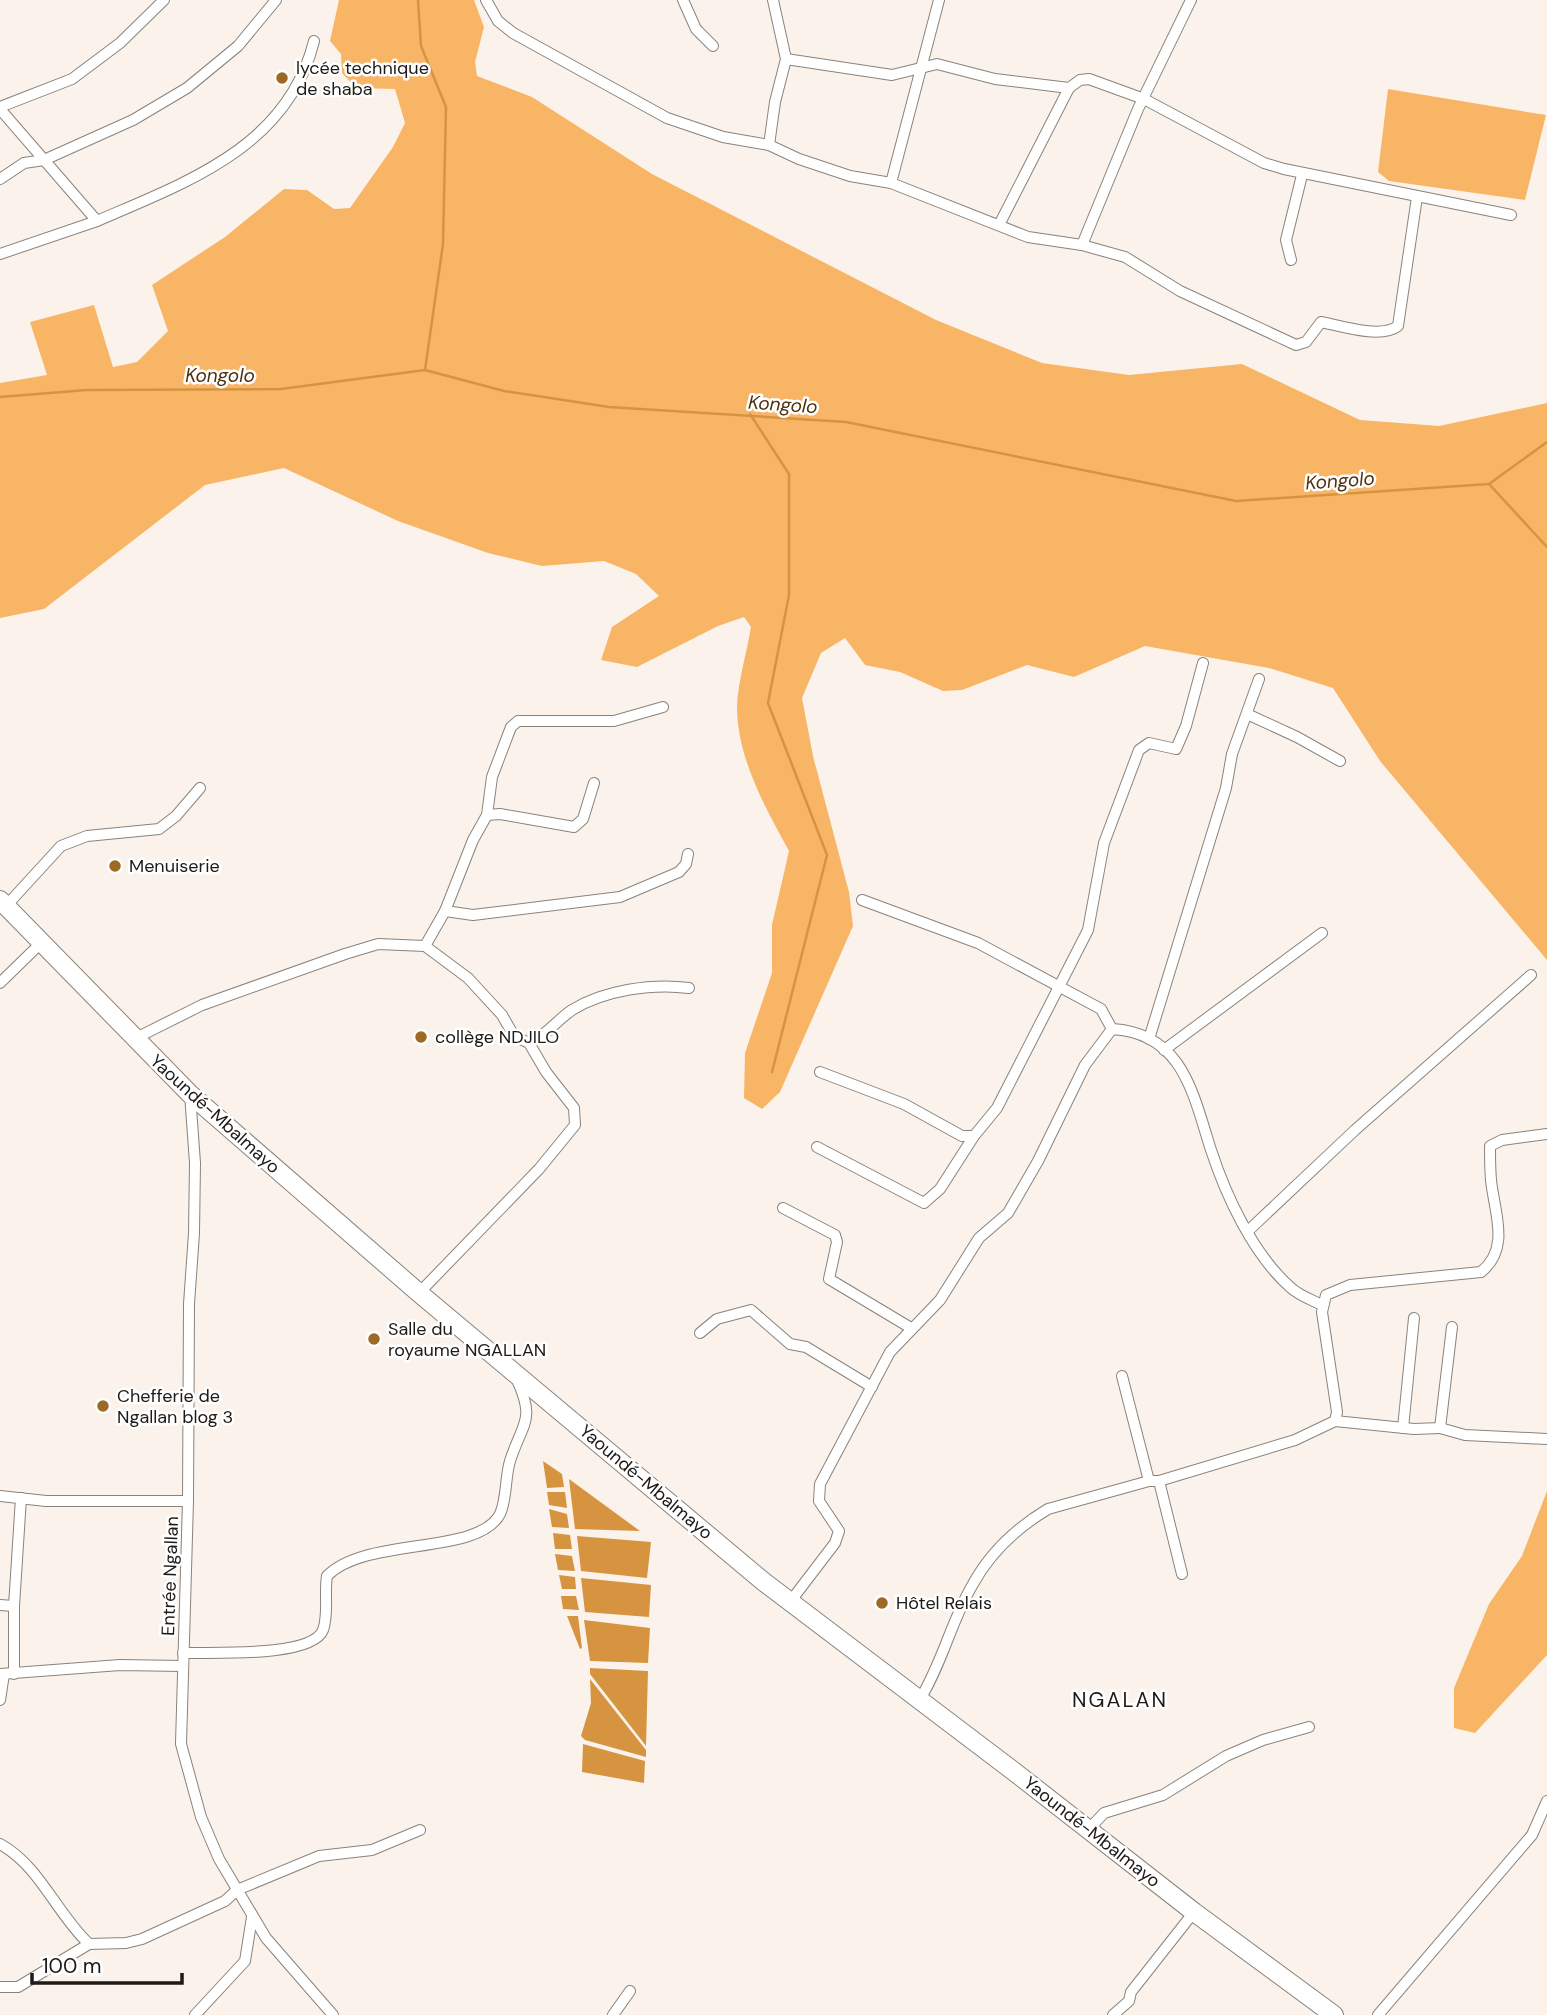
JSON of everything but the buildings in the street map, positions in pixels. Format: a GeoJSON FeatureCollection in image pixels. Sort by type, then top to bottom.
{"type":"FeatureCollection","features":[{"type":"Feature","properties":{"kind":"highway","name":"Yaoundé-Mbalmayo"},"geometry":{"type":"LineString","coordinates":[[3,903],[134,1040],[190,1094],[419,1293],[790,1602],[1194,1912],[1334,2015]]}},
{"type":"Feature","properties":{"kind":"street"},"geometry":{"type":"LineString","coordinates":[[97,221],[0,108],[72,79],[120,43],[164,0]]}},
{"type":"Feature","properties":{"kind":"street"},"geometry":{"type":"LineString","coordinates":[[0,179],[30,160],[44,160],[133,120],[187,88],[238,46],[276,0]]}},
{"type":"Feature","properties":{"kind":"street"},"geometry":{"type":"LineString","coordinates":[[486,0],[498,21],[513,33],[667,118],[723,136],[769,145],[837,172],[891,183],[1028,237],[1082,245],[1125,257],[1180,291],[1198,297],[1235,319],[1300,345],[1321,323],[1377,331],[1394,330],[1398,326],[1417,197]]}},
{"type":"Feature","properties":{"kind":"street"},"geometry":{"type":"LineString","coordinates":[[683,0],[696,29],[713,46]]}},
{"type":"Feature","properties":{"kind":"street"},"geometry":{"type":"LineString","coordinates":[[769,145],[775,102],[786,59],[773,0]]}},
{"type":"Feature","properties":{"kind":"street"},"geometry":{"type":"LineString","coordinates":[[891,183],[939,0]]}},
{"type":"Feature","properties":{"kind":"street"},"geometry":{"type":"LineString","coordinates":[[1082,245],[1144,99],[1191,0]]}},
{"type":"Feature","properties":{"kind":"street"},"geometry":{"type":"LineString","coordinates":[[0,254],[97,221],[186,182],[226,161],[253,141],[289,100],[302,78],[314,41]]}},
{"type":"Feature","properties":{"kind":"street"},"geometry":{"type":"LineString","coordinates":[[786,59],[892,75],[907,74],[922,66],[937,64],[995,79],[1069,88]]}},
{"type":"Feature","properties":{"kind":"street"},"geometry":{"type":"LineString","coordinates":[[999,225],[1069,88],[1080,80],[1089,79],[1144,99],[1264,163],[1303,175],[1511,215]]}},
{"type":"Feature","properties":{"kind":"street"},"geometry":{"type":"LineString","coordinates":[[1291,260],[1286,240],[1303,175]]}},
{"type":"Feature","properties":{"kind":"street"},"geometry":{"type":"LineString","coordinates":[[817,1147],[924,1203],[940,1189],[974,1136],[997,1108],[1088,930],[1104,843],[1139,750],[1149,743],[1176,749],[1186,726],[1203,663]]}},
{"type":"Feature","properties":{"kind":"street"},"geometry":{"type":"LineString","coordinates":[[1149,1039],[1259,679]]}},
{"type":"Feature","properties":{"kind":"street"},"geometry":{"type":"LineString","coordinates":[[425,946],[445,911],[473,840],[486,815],[492,777],[506,733],[517,721],[614,721],[638,717],[663,707]]}},
{"type":"Feature","properties":{"kind":"street"},"geometry":{"type":"LineString","coordinates":[[1247,714],[1340,761]]}},
{"type":"Feature","properties":{"kind":"street"},"geometry":{"type":"LineString","coordinates":[[486,815],[500,814],[574,827],[583,819],[594,783]]}},
{"type":"Feature","properties":{"kind":"street"},"geometry":{"type":"LineString","coordinates":[[3,903],[61,846],[87,836],[159,829],[177,816],[200,788]]}},
{"type":"Feature","properties":{"kind":"street"},"geometry":{"type":"LineString","coordinates":[[445,911],[473,915],[620,897],[679,872],[686,864],[688,854]]}},
{"type":"Feature","properties":{"kind":"street"},"geometry":{"type":"LineString","coordinates":[[862,901],[978,943],[1101,1009],[1112,1029]]}},
{"type":"Feature","properties":{"kind":"street"},"geometry":{"type":"LineString","coordinates":[[1164,1050],[1322,933]]}},
{"type":"Feature","properties":{"kind":"street"},"geometry":{"type":"LineString","coordinates":[[0,983],[41,943]]}},
{"type":"Feature","properties":{"kind":"street"},"geometry":{"type":"LineString","coordinates":[[134,1040],[202,1005],[378,944],[425,946],[468,978],[502,1015],[514,1036],[529,1043],[546,1072],[574,1108],[575,1125],[539,1170],[419,1293]]}},
{"type":"Feature","properties":{"kind":"street"},"geometry":{"type":"LineString","coordinates":[[1248,1231],[1355,1130],[1531,975]]}},
{"type":"Feature","properties":{"kind":"street"},"geometry":{"type":"LineString","coordinates":[[529,1043],[575,1008],[597,999],[668,985],[689,989]]}},
{"type":"Feature","properties":{"kind":"street"},"geometry":{"type":"LineString","coordinates":[[1112,1029],[1129,1030],[1149,1039],[1164,1050],[1188,1077],[1211,1150],[1248,1231],[1268,1264],[1292,1290],[1322,1305]]}},
{"type":"Feature","properties":{"kind":"street"},"geometry":{"type":"LineString","coordinates":[[790,1602],[835,1544],[839,1531],[819,1501],[820,1484],[890,1352],[940,1300],[979,1238],[1008,1213],[1038,1161],[1085,1065],[1112,1029]]}},
{"type":"Feature","properties":{"kind":"street"},"geometry":{"type":"LineString","coordinates":[[820,1072],[904,1104],[962,1136],[974,1136]]}},
{"type":"Feature","properties":{"kind":"street","name":"Entrée Ngallan"},"geometry":{"type":"LineString","coordinates":[[190,1094],[195,1177],[189,1304],[188,1501],[181,1745],[201,1817],[252,1917],[266,1938],[333,2015]]}},
{"type":"Feature","properties":{"kind":"street"},"geometry":{"type":"LineString","coordinates":[[1335,1422],[1337,1412],[1322,1305],[1326,1295],[1350,1284],[1481,1272],[1495,1259],[1498,1249],[1498,1214],[1491,1181],[1490,1146],[1502,1140],[1547,1134]]}},
{"type":"Feature","properties":{"kind":"street"},"geometry":{"type":"LineString","coordinates":[[783,1208],[835,1235],[838,1242],[830,1279],[911,1328]]}},
{"type":"Feature","properties":{"kind":"street"},"geometry":{"type":"LineString","coordinates":[[699,1333],[717,1319],[751,1310],[790,1344],[799,1348],[806,1347],[872,1387]]}},
{"type":"Feature","properties":{"kind":"street"},"geometry":{"type":"LineString","coordinates":[[1403,1428],[1414,1318]]}},
{"type":"Feature","properties":{"kind":"street"},"geometry":{"type":"LineString","coordinates":[[1440,1428],[1452,1327]]}},
{"type":"Feature","properties":{"kind":"street"},"geometry":{"type":"LineString","coordinates":[[183,1653],[272,1650],[316,1640],[323,1632],[325,1621],[327,1576],[334,1569],[368,1555],[465,1538],[492,1525],[501,1511],[506,1473],[528,1414],[526,1399],[510,1367]]}},
{"type":"Feature","properties":{"kind":"street"},"geometry":{"type":"LineString","coordinates":[[1122,1376],[1182,1574]]}},
{"type":"Feature","properties":{"kind":"street"},"geometry":{"type":"LineString","coordinates":[[919,1701],[937,1671],[972,1585],[1014,1534],[1048,1509],[1295,1440],[1335,1422],[1403,1428],[1440,1428],[1465,1435],[1547,1439]]}},
{"type":"Feature","properties":{"kind":"street"},"geometry":{"type":"LineString","coordinates":[[0,1496],[93,1503],[188,1501]]}},
{"type":"Feature","properties":{"kind":"street"},"geometry":{"type":"LineString","coordinates":[[0,1700],[6,1674],[14,1605],[21,1498]]}},
{"type":"Feature","properties":{"kind":"street"},"geometry":{"type":"LineString","coordinates":[[0,1605],[14,1605]]}},
{"type":"Feature","properties":{"kind":"street"},"geometry":{"type":"LineString","coordinates":[[6,1674],[120,1665],[182,1666]]}},
{"type":"Feature","properties":{"kind":"street"},"geometry":{"type":"LineString","coordinates":[[1089,1829],[1104,1813],[1163,1795],[1226,1756],[1263,1740],[1309,1727]]}},
{"type":"Feature","properties":{"kind":"street"},"geometry":{"type":"LineString","coordinates":[[1378,2015],[1532,1835],[1547,1801]]}},
{"type":"Feature","properties":{"kind":"street"},"geometry":{"type":"LineString","coordinates":[[2,1990],[18,1987],[89,1944],[126,1943],[142,1939],[225,1900],[237,1890],[319,1856],[372,1850],[421,1830]]}},
{"type":"Feature","properties":{"kind":"street"},"geometry":{"type":"LineString","coordinates":[[0,1844],[23,1859],[69,1926],[89,1944]]}},
{"type":"Feature","properties":{"kind":"street"},"geometry":{"type":"LineString","coordinates":[[1113,2015],[1129,2001],[1131,1992],[1194,1912]]}},
{"type":"Feature","properties":{"kind":"street"},"geometry":{"type":"LineString","coordinates":[[195,2015],[245,1961],[252,1917]]}},
{"type":"Feature","properties":{"kind":"street"},"geometry":{"type":"LineString","coordinates":[[612,2015],[630,1992]]}},
{"type":"Feature","properties":{"kind":"shaded area"},"geometry":{"type":"Polygon","coordinates":[[[339,0],[474,0],[484,27],[475,62],[477,76],[532,97],[652,174],[936,320],[1042,363],[1129,375],[1242,364],[1360,420],[1439,426],[1547,403],[1547,960],[1380,761],[1333,688],[1269,668],[1145,646],[1074,677],[1027,665],[962,690],[943,691],[900,672],[865,665],[845,638],[821,653],[802,698],[813,756],[849,892],[853,926],[780,1092],[762,1109],[744,1098],[745,1053],[772,973],[772,925],[789,851],[754,782],[738,725],[738,696],[751,627],[744,617],[718,626],[637,667],[601,660],[612,627],[659,596],[636,574],[604,561],[542,566],[488,553],[398,521],[284,468],[205,485],[44,609],[0,618],[0,383],[47,375],[30,322],[94,305],[113,367],[137,362],[168,331],[152,285],[225,237],[284,189],[307,190],[334,209],[350,208],[393,147],[405,123],[395,89],[356,88],[342,73],[341,54],[330,41],[339,0]]]}},
{"type":"Feature","properties":{"kind":"shaded area"},"geometry":{"type":"Polygon","coordinates":[[[1388,89],[1546,115],[1525,200],[1389,181],[1378,172],[1388,89]]]}},
{"type":"Feature","properties":{"kind":"shaded area"},"geometry":{"type":"Polygon","coordinates":[[[543,1461],[562,1474],[564,1487],[547,1488],[543,1461]]]}},
{"type":"Feature","properties":{"kind":"shaded area"},"geometry":{"type":"Polygon","coordinates":[[[569,1479],[640,1531],[575,1529],[569,1479]]]}},
{"type":"Feature","properties":{"kind":"shaded area"},"geometry":{"type":"Polygon","coordinates":[[[1547,1491],[1547,1655],[1475,1733],[1454,1728],[1454,1688],[1489,1604],[1522,1556],[1547,1491]]]}},
{"type":"Feature","properties":{"kind":"shaded area"},"geometry":{"type":"Polygon","coordinates":[[[547,1492],[565,1492],[567,1508],[549,1505],[547,1492]]]}},
{"type":"Feature","properties":{"kind":"shaded area"},"geometry":{"type":"Polygon","coordinates":[[[549,1509],[567,1514],[569,1528],[552,1527],[549,1509]]]}},
{"type":"Feature","properties":{"kind":"shaded area"},"geometry":{"type":"Polygon","coordinates":[[[553,1533],[570,1535],[572,1549],[555,1549],[553,1533]]]}},
{"type":"Feature","properties":{"kind":"shaded area"},"geometry":{"type":"Polygon","coordinates":[[[577,1536],[651,1542],[647,1578],[581,1571],[577,1536]]]}},
{"type":"Feature","properties":{"kind":"shaded area"},"geometry":{"type":"Polygon","coordinates":[[[555,1554],[572,1556],[575,1571],[558,1570],[555,1554]]]}},
{"type":"Feature","properties":{"kind":"shaded area"},"geometry":{"type":"Polygon","coordinates":[[[559,1575],[575,1577],[576,1589],[562,1589],[559,1575]]]}},
{"type":"Feature","properties":{"kind":"shaded area"},"geometry":{"type":"Polygon","coordinates":[[[581,1578],[651,1585],[649,1617],[585,1612],[581,1578]]]}},
{"type":"Feature","properties":{"kind":"shaded area"},"geometry":{"type":"Polygon","coordinates":[[[561,1596],[576,1596],[579,1610],[563,1609],[561,1596]]]}},
{"type":"Feature","properties":{"kind":"shaded area"},"geometry":{"type":"Polygon","coordinates":[[[567,1616],[578,1616],[580,1649],[567,1616]]]}},
{"type":"Feature","properties":{"kind":"shaded area"},"geometry":{"type":"Polygon","coordinates":[[[584,1620],[650,1628],[648,1663],[590,1661],[584,1620]]]}},
{"type":"Feature","properties":{"kind":"shaded area"},"geometry":{"type":"Polygon","coordinates":[[[590,1668],[648,1671],[646,1746],[590,1674],[590,1668]]]}},
{"type":"Feature","properties":{"kind":"shaded area"},"geometry":{"type":"Polygon","coordinates":[[[590,1679],[646,1750],[646,1757],[585,1740],[581,1736],[591,1703],[590,1679]]]}},
{"type":"Feature","properties":{"kind":"shaded area"},"geometry":{"type":"Polygon","coordinates":[[[583,1744],[645,1761],[644,1783],[582,1772],[583,1744]]]}},
{"type":"Feature","properties":{"kind":"waterway"},"geometry":{"type":"LineString","coordinates":[[418,0],[421,46],[446,107],[443,244],[425,370]]}},
{"type":"Feature","properties":{"kind":"waterway","name":"Kongolo"},"geometry":{"type":"LineString","coordinates":[[0,397],[87,390],[281,389],[425,370],[504,391],[609,407],[846,422],[1236,501],[1489,484],[1547,442]]}},
{"type":"Feature","properties":{"kind":"waterway"},"geometry":{"type":"LineString","coordinates":[[750,414],[789,474],[789,595],[768,703],[827,855],[772,1072]]}},
{"type":"Feature","properties":{"kind":"waterway","name":"Kongolo"},"geometry":{"type":"LineString","coordinates":[[1490,485],[1547,547]]}},
{"type":"Feature","properties":{"kind":"place","name":"lycée technique de shaba"},"geometry":{"type":"Point","coordinates":[282,78]}},
{"type":"Feature","properties":{"kind":"place","name":"Menuiserie"},"geometry":{"type":"Point","coordinates":[115,866]}},
{"type":"Feature","properties":{"kind":"place","name":"collège NDJILO"},"geometry":{"type":"Point","coordinates":[421,1037]}},
{"type":"Feature","properties":{"kind":"place","name":"Salle du royaume NGALLAN"},"geometry":{"type":"Point","coordinates":[374,1339]}},
{"type":"Feature","properties":{"kind":"place","name":"Chefferie de Ngallan blog 3"},"geometry":{"type":"Point","coordinates":[103,1406]}},
{"type":"Feature","properties":{"kind":"place","name":"Hôtel Relais"},"geometry":{"type":"Point","coordinates":[882,1603]}},
{"type":"Feature","properties":{"kind":"district","name":"NGALAN"},"geometry":{"type":"Point","coordinates":[1120,1700]}}]}
